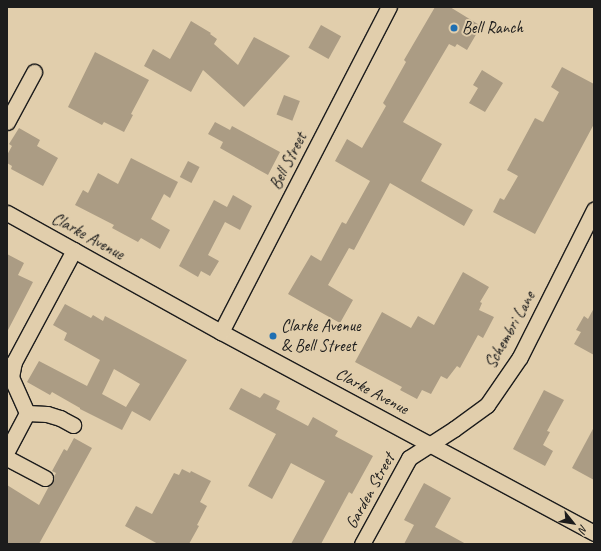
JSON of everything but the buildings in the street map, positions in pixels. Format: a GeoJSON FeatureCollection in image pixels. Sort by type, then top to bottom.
{"type":"FeatureCollection","features":[{"type":"Feature","properties":{"kind":"street","name":"Bell Street"},"geometry":{"type":"LineString","coordinates":[[221,332],[389,7]]}},
{"type":"Feature","properties":{"kind":"street"},"geometry":{"type":"LineString","coordinates":[[7,122],[34,72]]}},
{"type":"Feature","properties":{"kind":"street","name":"Schembri Lane"},"geometry":{"type":"LineString","coordinates":[[431,444],[487,405],[520,357],[594,210]]}},
{"type":"Feature","properties":{"kind":"street","name":"Clarke Avenue"},"geometry":{"type":"LineString","coordinates":[[7,213],[221,332],[594,533]]}},
{"type":"Feature","properties":{"kind":"street"},"geometry":{"type":"LineString","coordinates":[[27,413],[11,377],[14,362],[74,250]]}},
{"type":"Feature","properties":{"kind":"street"},"geometry":{"type":"LineString","coordinates":[[27,413],[47,414],[60,418],[73,425]]}},
{"type":"Feature","properties":{"kind":"street"},"geometry":{"type":"LineString","coordinates":[[7,451],[27,413]]}},
{"type":"Feature","properties":{"kind":"street","name":"Garden Street"},"geometry":{"type":"LineString","coordinates":[[362,544],[409,458],[431,444]]}},
{"type":"Feature","properties":{"kind":"street"},"geometry":{"type":"LineString","coordinates":[[7,458],[45,478]]}},
{"type":"Feature","properties":{"kind":"place","name":"Bell Ranch"},"geometry":{"type":"Point","coordinates":[454,28]}},
{"type":"Feature","properties":{"kind":"place","name":"Clarke Avenue & Bell Street"},"geometry":{"type":"Point","coordinates":[273,336]}}]}
